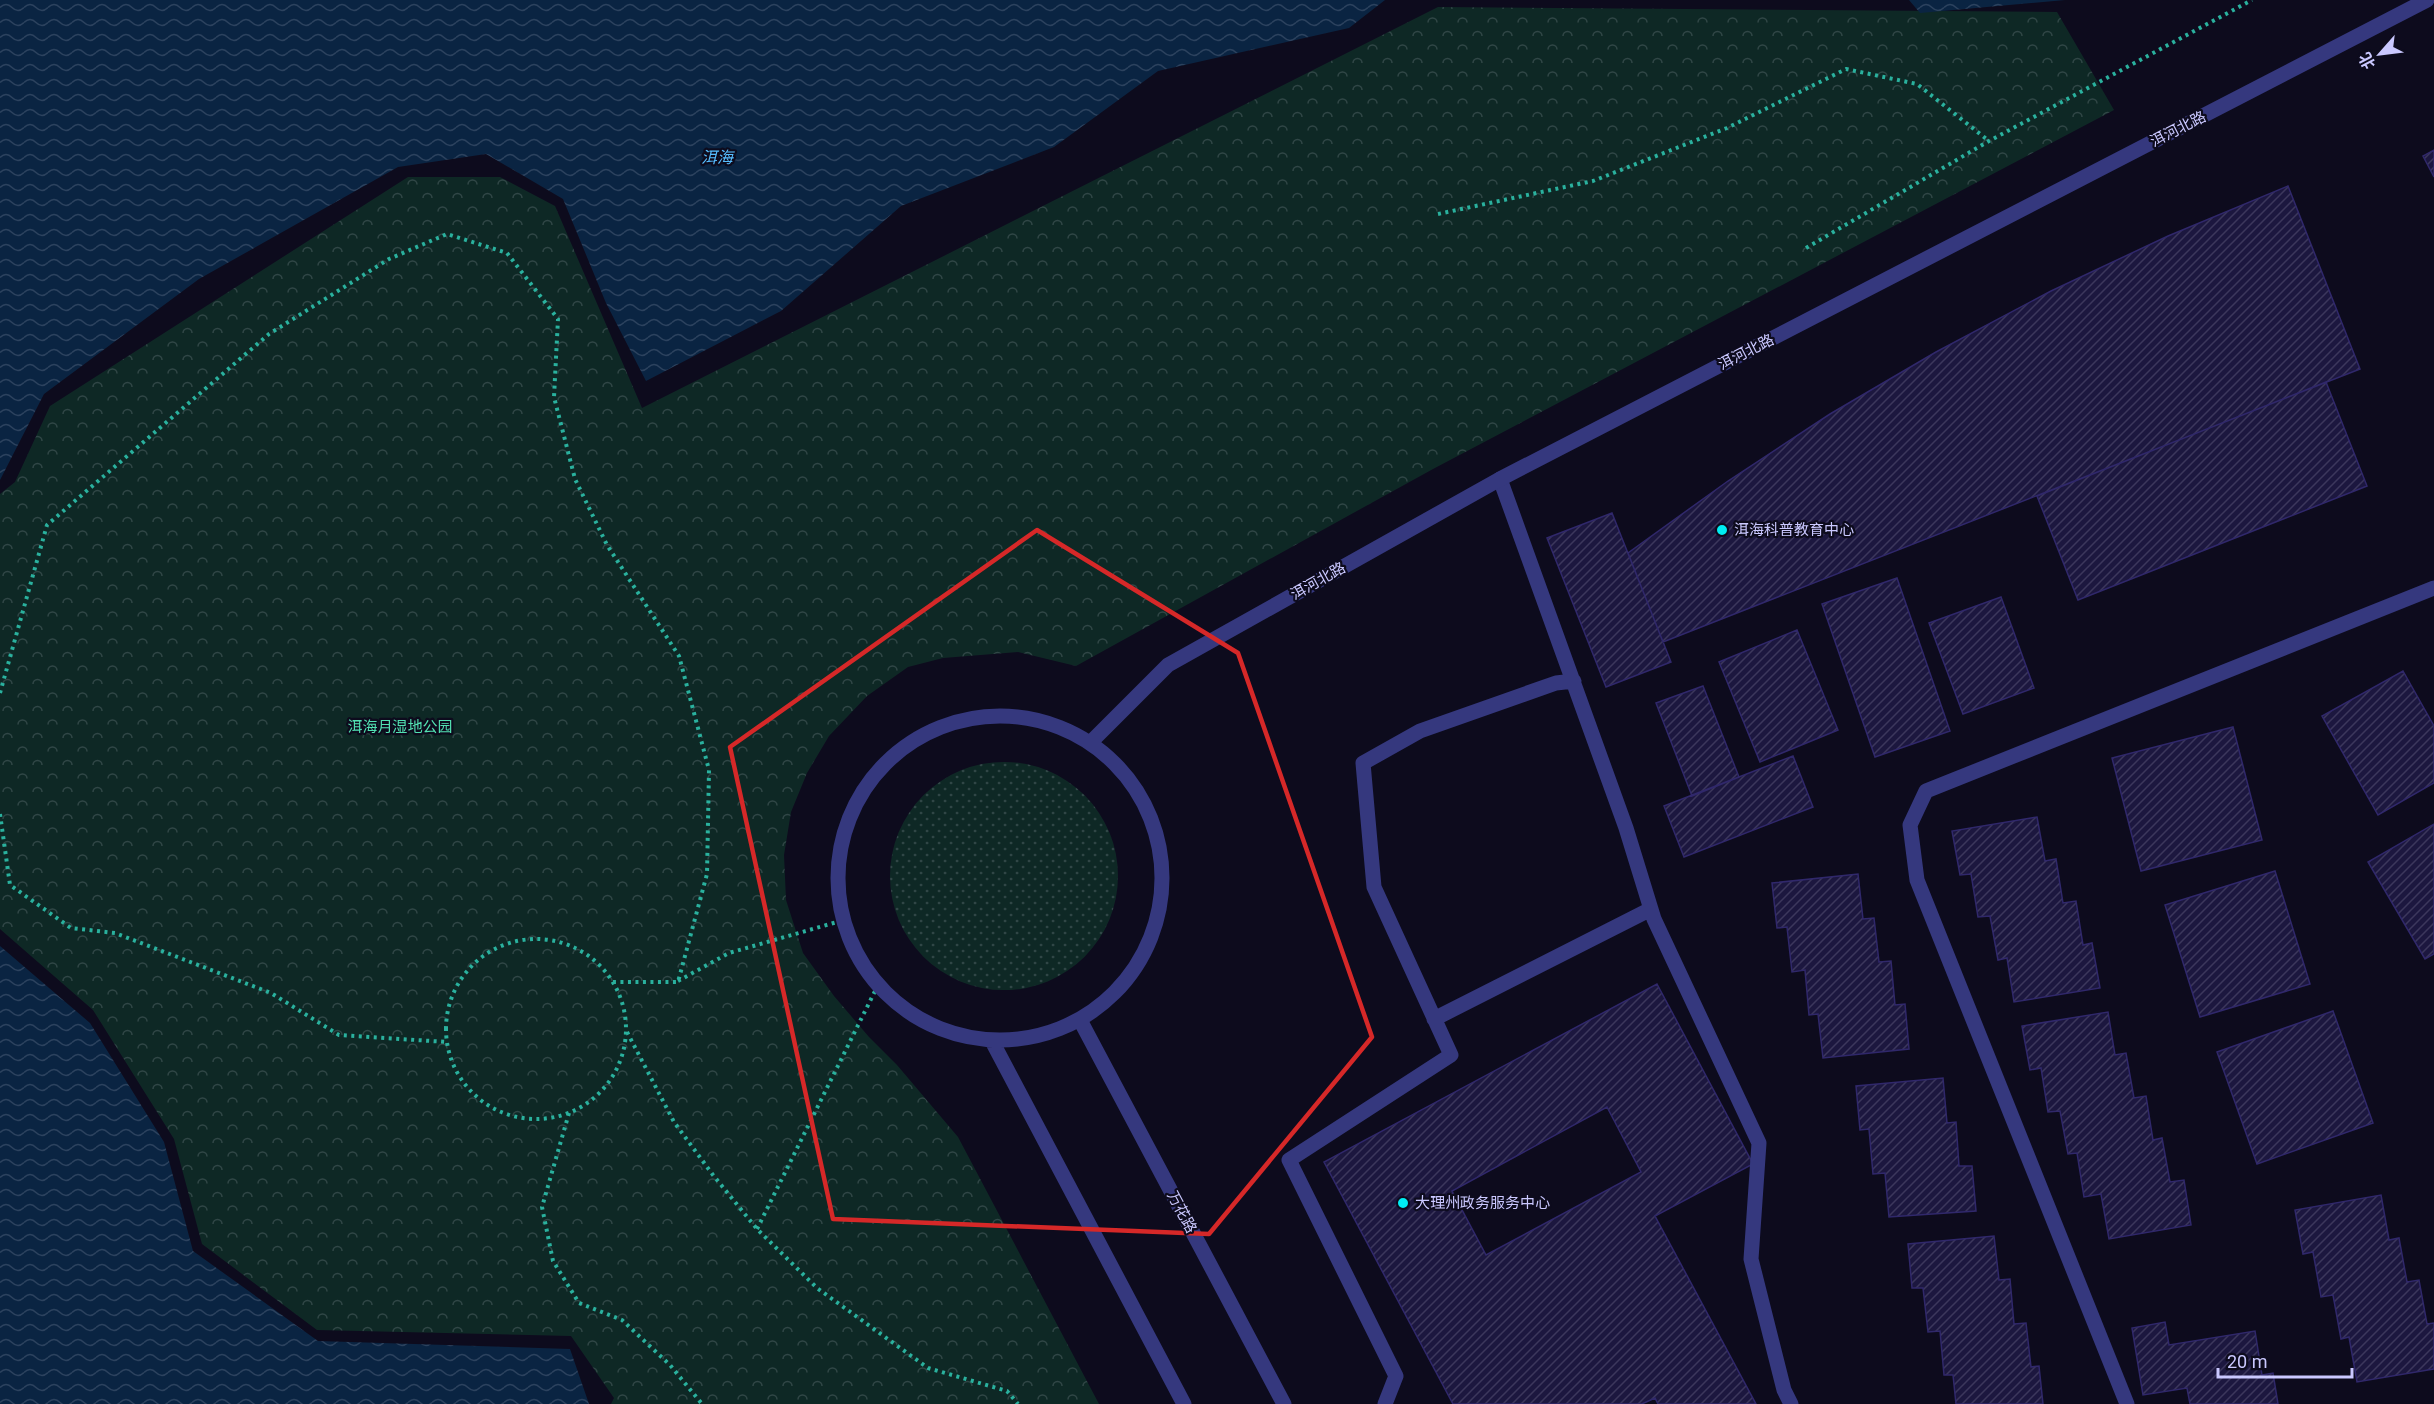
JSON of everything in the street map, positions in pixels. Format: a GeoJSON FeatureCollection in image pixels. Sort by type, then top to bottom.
{"type":"FeatureCollection","features":[{"type":"Feature","properties":{"kind":"street","name":"洱河北路"},"geometry":{"type":"LineString","coordinates":[[1091,742],[1168,665],[1500,479],[2427,0]]}},
{"type":"Feature","properties":{"kind":"street"},"geometry":{"type":"LineString","coordinates":[[1500,479],[1626,828],[1651,909],[1759,1143],[1751,1259],[1784,1390],[1791,1404]]}},
{"type":"Feature","properties":{"kind":"street"},"geometry":{"type":"LineString","coordinates":[[2127,1404],[1917,880],[1910,825],[1926,790],[2434,588]]}},
{"type":"Feature","properties":{"kind":"street"},"geometry":{"type":"LineString","coordinates":[[1385,1404],[1396,1376],[1289,1160],[1452,1055],[1374,887],[1364,764],[1420,731],[1556,683],[1574,681]]}},
{"type":"Feature","properties":{"kind":"street"},"geometry":{"type":"LineString","coordinates":[[1009,715],[1052,723],[1091,742],[1131,781],[1156,830],[1163,885],[1152,939],[1123,986],[1080,1020],[1040,1036],[993,1043],[953,1034],[912,1015],[878,985],[857,955],[844,920],[838,876],[843,833],[861,792],[889,759],[924,733],[965,718],[1009,715]]}},
{"type":"Feature","properties":{"kind":"street"},"geometry":{"type":"LineString","coordinates":[[1434,1019],[1651,909]]}},
{"type":"Feature","properties":{"kind":"street","name":"万花路"},"geometry":{"type":"LineString","coordinates":[[1080,1020],[1284,1404]]}},
{"type":"Feature","properties":{"kind":"street"},"geometry":{"type":"LineString","coordinates":[[993,1043],[1184,1404]]}},
{"type":"Feature","properties":{"kind":"path"},"geometry":{"type":"LineString","coordinates":[[1806,248],[1989,141],[2252,0]]}},
{"type":"Feature","properties":{"kind":"path"},"geometry":{"type":"LineString","coordinates":[[1438,214],[1593,181],[1726,128],[1846,69],[1917,84],[1989,141]]}},
{"type":"Feature","properties":{"kind":"path"},"geometry":{"type":"LineString","coordinates":[[0,693],[46,525],[269,334],[388,259],[447,234],[507,253],[558,319],[554,397],[575,479],[607,545],[679,656],[709,770],[707,874],[678,982]]}},
{"type":"Feature","properties":{"kind":"path"},"geometry":{"type":"LineString","coordinates":[[0,814],[10,885],[71,928],[115,933],[271,993],[339,1035],[447,1042]]}},
{"type":"Feature","properties":{"kind":"path"},"geometry":{"type":"LineString","coordinates":[[613,982],[678,982],[729,953],[844,920]]}},
{"type":"Feature","properties":{"kind":"path"},"geometry":{"type":"LineString","coordinates":[[536,938],[566,943],[592,959],[613,982],[624,1009],[626,1038],[619,1066],[604,1090],[581,1108],[554,1118],[525,1119],[497,1111],[473,1094],[456,1071],[447,1042],[447,1011],[459,982],[479,959],[505,944],[536,938]]}},
{"type":"Feature","properties":{"kind":"path"},"geometry":{"type":"LineString","coordinates":[[757,1229],[878,985]]}},
{"type":"Feature","properties":{"kind":"path"},"geometry":{"type":"LineString","coordinates":[[625,1028],[674,1122],[757,1229],[817,1288],[928,1368],[1007,1391],[1018,1404]]}},
{"type":"Feature","properties":{"kind":"path"},"geometry":{"type":"LineString","coordinates":[[569,1112],[542,1207],[553,1261],[579,1303],[622,1320],[670,1365],[702,1404]]}},
{"type":"Feature","properties":{"kind":"highlighted area"},"geometry":{"type":"Polygon","coordinates":[[[1037,530],[1238,653],[1372,1037],[1209,1234],[833,1219],[730,747],[1037,530]]]}},
{"type":"Feature","properties":{"kind":"green space","name":"洱海月湿地公园"},"geometry":{"type":"Polygon","coordinates":[[[1438,7],[2057,12],[2114,110],[1433,469],[1076,666],[1018,652],[943,658],[908,667],[867,696],[829,736],[807,773],[791,812],[784,855],[786,900],[803,953],[834,996],[958,1137],[1099,1404],[611,1404],[614,1398],[571,1336],[317,1330],[202,1244],[174,1139],[93,1010],[0,929],[0,494],[15,482],[50,406],[408,177],[500,177],[555,206],[642,408],[1438,7]]]}},
{"type":"Feature","properties":{"kind":"green space"},"geometry":{"type":"Polygon","coordinates":[[[993,762],[1015,762],[1048,770],[1068,781],[1085,795],[1099,812],[1110,832],[1118,865],[1116,898],[1110,920],[1099,940],[1085,957],[1068,971],[1048,982],[1015,990],[993,990],[960,982],[950,977],[931,964],[916,949],[898,920],[890,887],[890,865],[898,832],[903,822],[916,803],[931,788],[960,770],[993,762]]]}},
{"type":"Feature","properties":{"kind":"water","name":"洱海"},"geometry":{"type":"Polygon","coordinates":[[[0,0],[1385,0],[1349,28],[1158,71],[1054,147],[901,206],[781,311],[646,381],[606,303],[563,199],[486,154],[398,167],[199,279],[44,394],[0,480],[0,0]]]}},
{"type":"Feature","properties":{"kind":"water"},"geometry":{"type":"Polygon","coordinates":[[[1909,0],[2065,0],[1920,13],[1909,0]]]}},
{"type":"Feature","properties":{"kind":"water"},"geometry":{"type":"Polygon","coordinates":[[[0,946],[90,1023],[164,1142],[193,1251],[318,1341],[570,1349],[589,1404],[0,1404],[0,946]]]}},
{"type":"Feature","properties":{"kind":"building"},"geometry":{"type":"Polygon","coordinates":[[[2434,150],[2434,177],[2423,156],[2434,150]]]}},
{"type":"Feature","properties":{"kind":"building"},"geometry":{"type":"Polygon","coordinates":[[[2288,186],[2360,369],[1663,642],[1628,553],[1728,481],[1830,414],[1936,352],[2051,291],[2168,236],[2288,186]]]}},
{"type":"Feature","properties":{"kind":"building"},"geometry":{"type":"Polygon","coordinates":[[[2326,382],[2367,486],[2078,600],[2037,496],[2326,382]]]}},
{"type":"Feature","properties":{"kind":"building"},"geometry":{"type":"Polygon","coordinates":[[[1612,513],[1671,662],[1606,687],[1547,538],[1612,513]]]}},
{"type":"Feature","properties":{"kind":"building"},"geometry":{"type":"Polygon","coordinates":[[[1897,578],[1950,731],[1875,757],[1822,604],[1897,578]]]}},
{"type":"Feature","properties":{"kind":"building"},"geometry":{"type":"Polygon","coordinates":[[[2001,597],[2034,688],[1963,714],[1929,623],[2001,597]]]}},
{"type":"Feature","properties":{"kind":"building"},"geometry":{"type":"Polygon","coordinates":[[[1797,630],[1838,730],[1760,762],[1719,662],[1797,630]]]}},
{"type":"Feature","properties":{"kind":"building"},"geometry":{"type":"Polygon","coordinates":[[[2403,671],[2434,726],[2434,783],[2378,815],[2322,716],[2403,671]]]}},
{"type":"Feature","properties":{"kind":"building"},"geometry":{"type":"Polygon","coordinates":[[[1703,686],[1739,777],[1692,796],[1656,703],[1703,686]]]}},
{"type":"Feature","properties":{"kind":"building"},"geometry":{"type":"Polygon","coordinates":[[[2233,727],[2262,840],[2141,871],[2112,758],[2233,727]]]}},
{"type":"Feature","properties":{"kind":"building"},"geometry":{"type":"Polygon","coordinates":[[[1793,756],[1813,807],[1684,857],[1664,806],[1793,756]]]}},
{"type":"Feature","properties":{"kind":"building"},"geometry":{"type":"Polygon","coordinates":[[[2037,817],[2045,861],[2056,859],[2063,903],[2076,901],[2083,945],[2092,943],[2100,988],[2014,1002],[2007,958],[1998,960],[1990,916],[1978,917],[1971,874],[1960,875],[1952,831],[2037,817]]]}},
{"type":"Feature","properties":{"kind":"building"},"geometry":{"type":"Polygon","coordinates":[[[2434,824],[2434,954],[2425,959],[2368,862],[2434,824]]]}},
{"type":"Feature","properties":{"kind":"building"},"geometry":{"type":"Polygon","coordinates":[[[2275,871],[2310,984],[2200,1017],[2165,905],[2275,871]]]}},
{"type":"Feature","properties":{"kind":"building"},"geometry":{"type":"Polygon","coordinates":[[[1858,874],[1863,919],[1874,918],[1879,962],[1891,961],[1895,1005],[1905,1004],[1909,1049],[1823,1058],[1818,1014],[1809,1015],[1805,970],[1792,972],[1787,927],[1777,928],[1772,883],[1858,874]]]}},
{"type":"Feature","properties":{"kind":"building","name":"大理州政务服务中心"},"geometry":{"type":"Polygon","coordinates":[[[1657,984],[1753,1164],[1655,1216],[1756,1404],[1658,1404],[1655,1398],[1642,1404],[1453,1404],[1324,1162],[1657,984]],[[1607,1107],[1452,1191],[1486,1255],[1641,1172],[1607,1107]]]}},
{"type":"Feature","properties":{"kind":"building"},"geometry":{"type":"Polygon","coordinates":[[[2333,1011],[2373,1123],[2257,1164],[2217,1052],[2333,1011]]]}},
{"type":"Feature","properties":{"kind":"building"},"geometry":{"type":"Polygon","coordinates":[[[2108,1012],[2115,1055],[2126,1053],[2134,1098],[2146,1096],[2153,1140],[2162,1138],[2170,1182],[2184,1180],[2191,1225],[2109,1239],[2101,1194],[2084,1197],[2077,1153],[2068,1154],[2060,1111],[2048,1112],[2041,1068],[2030,1070],[2022,1026],[2108,1012]]]}},
{"type":"Feature","properties":{"kind":"building"},"geometry":{"type":"Polygon","coordinates":[[[1943,1078],[1947,1123],[1956,1122],[1959,1166],[1972,1166],[1976,1211],[1889,1217],[1885,1173],[1873,1174],[1869,1129],[1860,1130],[1856,1086],[1943,1078]]]}},
{"type":"Feature","properties":{"kind":"building"},"geometry":{"type":"Polygon","coordinates":[[[2381,1195],[2389,1240],[2399,1238],[2407,1282],[2419,1280],[2427,1324],[2434,1323],[2434,1369],[2357,1382],[2349,1337],[2341,1339],[2333,1295],[2321,1297],[2313,1252],[2303,1254],[2295,1210],[2381,1195]]]}},
{"type":"Feature","properties":{"kind":"building"},"geometry":{"type":"Polygon","coordinates":[[[1994,1236],[1999,1280],[2010,1279],[2014,1324],[2026,1323],[2031,1367],[2039,1366],[2043,1404],[1956,1404],[1953,1375],[1944,1375],[1940,1331],[1928,1332],[1923,1288],[1912,1288],[1908,1244],[1994,1236]]]}},
{"type":"Feature","properties":{"kind":"building"},"geometry":{"type":"Polygon","coordinates":[[[2165,1322],[2169,1345],[2255,1331],[2262,1375],[2273,1373],[2278,1404],[2190,1404],[2187,1388],[2143,1395],[2132,1328],[2165,1322]]]}},
{"type":"Feature","properties":{"kind":"place","name":"洱海科普教育中心"},"geometry":{"type":"Point","coordinates":[1722,530]}},
{"type":"Feature","properties":{"kind":"place","name":"大理州政务服务中心"},"geometry":{"type":"Point","coordinates":[1403,1203]}}]}
